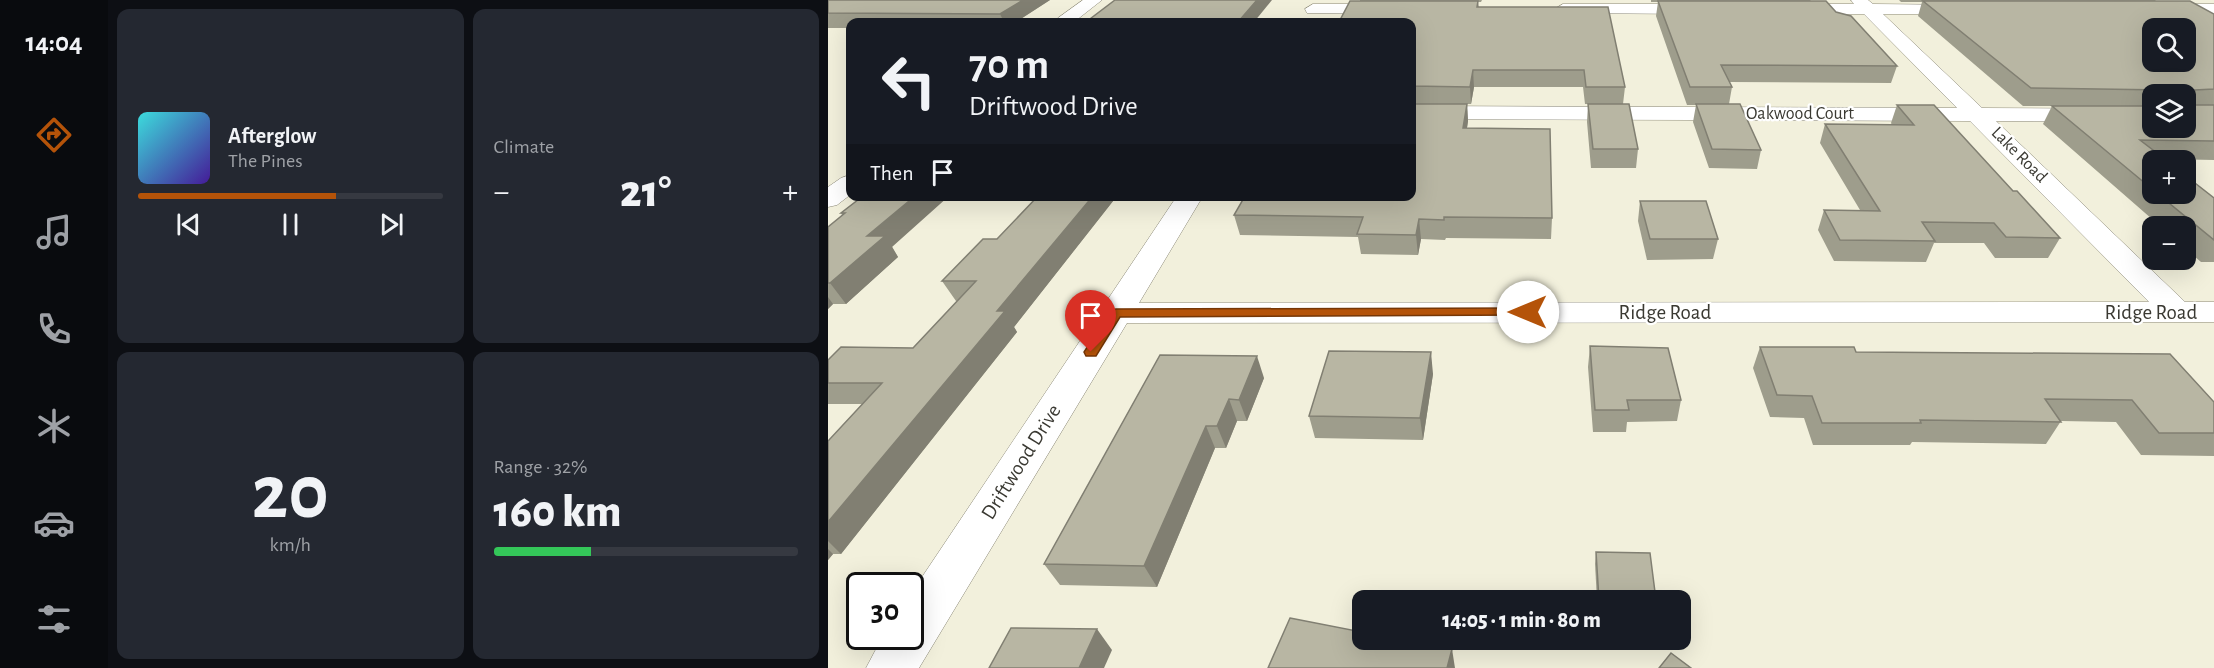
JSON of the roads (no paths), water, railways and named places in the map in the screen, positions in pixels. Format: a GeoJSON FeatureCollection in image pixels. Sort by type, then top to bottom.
{"type":"FeatureCollection","features":[{"type":"Feature","properties":{"kind":"street"},"geometry":{"type":"LineString","coordinates":[[1069,18],[1094,0]]}},
{"type":"Feature","properties":{"kind":"street"},"geometry":{"type":"LineString","coordinates":[[1774,9],[1864,5],[1988,9]]}},
{"type":"Feature","properties":{"kind":"street","name":"Lake Road"},"geometry":{"type":"LineString","coordinates":[[1864,5],[2177,312]]}},
{"type":"Feature","properties":{"kind":"street"},"geometry":{"type":"LineString","coordinates":[[1312,10],[1407,9]]}},
{"type":"Feature","properties":{"kind":"street"},"geometry":{"type":"LineString","coordinates":[[1549,9],[1714,9]]}},
{"type":"Feature","properties":{"kind":"street"},"geometry":{"type":"LineString","coordinates":[[2142,9],[2214,9]]}},
{"type":"Feature","properties":{"kind":"street","name":"Oakwood Court"},"geometry":{"type":"LineString","coordinates":[[1416,113],[2142,115]]}},
{"type":"Feature","properties":{"kind":"street"},"geometry":{"type":"LineString","coordinates":[[828,200],[846,186]]}},
{"type":"Feature","properties":{"kind":"street","name":"Driftwood Drive"},"geometry":{"type":"LineString","coordinates":[[891,668],[1187,201]]}},
{"type":"Feature","properties":{"kind":"street","name":"Ridge Road"},"geometry":{"type":"LineString","coordinates":[[1116,313],[2214,312]]}}]}
